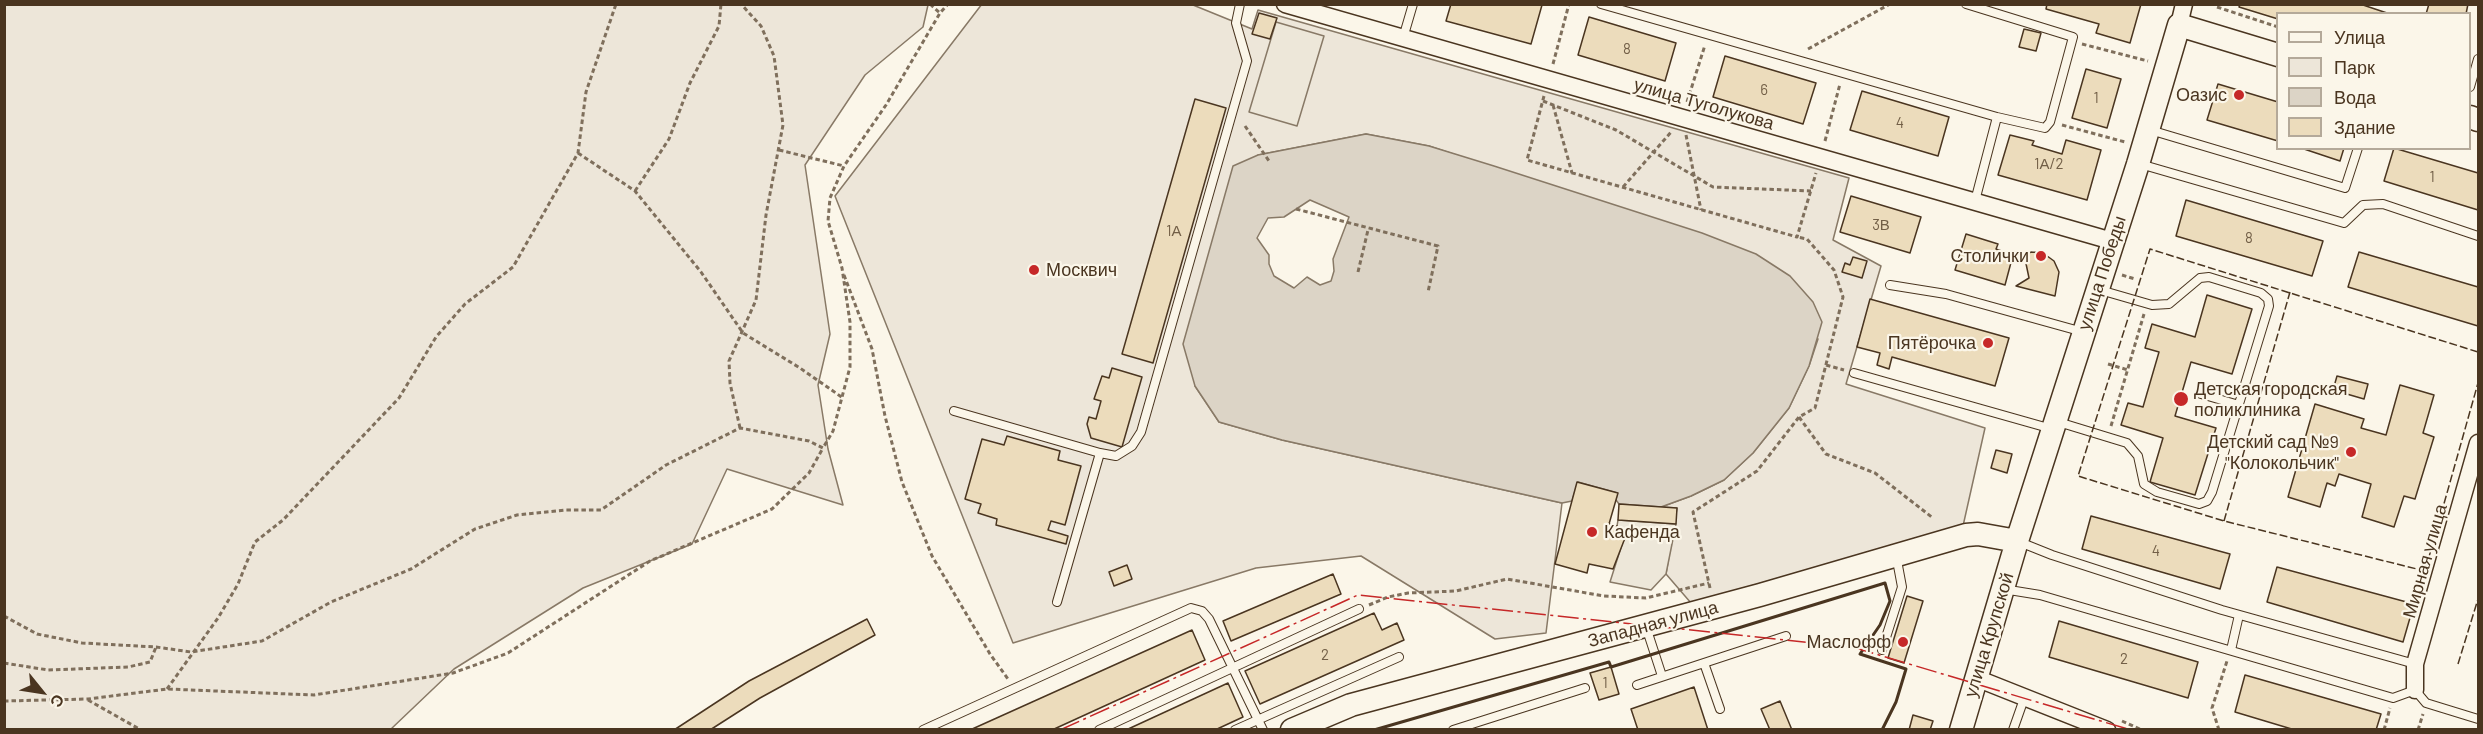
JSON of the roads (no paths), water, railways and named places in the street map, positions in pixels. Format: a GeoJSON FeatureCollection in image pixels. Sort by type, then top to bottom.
{"type":"FeatureCollection","features":[{"type":"Feature","properties":{"kind":"street","name":"улица Туголукова"},"geometry":{"type":"LineString","coordinates":[[1285,4],[2112,241]]}},
{"type":"Feature","properties":{"kind":"street"},"geometry":{"type":"LineString","coordinates":[[2182,15],[2276,55]]}},
{"type":"Feature","properties":{"kind":"street","name":"улица Победы"},"geometry":{"type":"LineString","coordinates":[[2017,541],[2138,164],[2182,15]]}},
{"type":"Feature","properties":{"kind":"street","name":"Мирная улица"},"geometry":{"type":"LineString","coordinates":[[2415,690],[2415,664],[2478,443]]}},
{"type":"Feature","properties":{"kind":"street","name":"Западная улица"},"geometry":{"type":"LineString","coordinates":[[1292,729],[1351,705],[1646,626],[1965,536],[1978,534],[2017,541]]}},
{"type":"Feature","properties":{"kind":"street","name":"улица Крупской"},"geometry":{"type":"LineString","coordinates":[[1960,729],[2017,541]]}},
{"type":"Feature","properties":{"kind":"street"},"geometry":{"type":"LineString","coordinates":[[1977,678],[2107,729]]}},
{"type":"Feature","properties":{"kind":"lane"},"geometry":{"type":"LineString","coordinates":[[954,411],[1100,453],[1116,456],[1132,446],[1141,432],[1247,61],[1236,23],[1240,4]]}},
{"type":"Feature","properties":{"kind":"lane"},"geometry":{"type":"LineString","coordinates":[[1403,38],[1413,4]]}},
{"type":"Feature","properties":{"kind":"lane"},"geometry":{"type":"LineString","coordinates":[[1601,4],[1996,117],[2045,128],[2050,122],[2073,41],[2070,34],[1966,4]]}},
{"type":"Feature","properties":{"kind":"lane"},"geometry":{"type":"LineString","coordinates":[[2471,81],[2478,59]]}},
{"type":"Feature","properties":{"kind":"lane"},"geometry":{"type":"LineString","coordinates":[[1975,201],[1996,117]]}},
{"type":"Feature","properties":{"kind":"lane"},"geometry":{"type":"LineString","coordinates":[[2148,129],[2345,188],[2357,150]]}},
{"type":"Feature","properties":{"kind":"lane"},"geometry":{"type":"LineString","coordinates":[[2138,164],[2344,223],[2362,205],[2383,204],[2478,236]]}},
{"type":"Feature","properties":{"kind":"lane"},"geometry":{"type":"LineString","coordinates":[[1854,373],[2127,443],[2138,456],[2144,484],[2157,492],[2199,504],[2207,501],[2212,492],[2269,306],[2268,299],[2261,292],[2209,278],[2200,278],[2169,304],[2147,304],[2097,289]]}},
{"type":"Feature","properties":{"kind":"lane"},"geometry":{"type":"LineString","coordinates":[[1890,285],[1946,294],[2084,332]]}},
{"type":"Feature","properties":{"kind":"lane"},"geometry":{"type":"LineString","coordinates":[[2201,394],[2239,405]]}},
{"type":"Feature","properties":{"kind":"lane"},"geometry":{"type":"LineString","coordinates":[[1056,602],[1100,453]]}},
{"type":"Feature","properties":{"kind":"lane"},"geometry":{"type":"LineString","coordinates":[[2017,541],[2052,555],[2239,615],[2415,664]]}},
{"type":"Feature","properties":{"kind":"lane"},"geometry":{"type":"LineString","coordinates":[[1882,650],[1902,587],[1896,555]]}},
{"type":"Feature","properties":{"kind":"lane"},"geometry":{"type":"LineString","coordinates":[[2003,589],[2040,595],[2392,698],[2415,690],[2426,703],[2478,719]]}},
{"type":"Feature","properties":{"kind":"lane"},"geometry":{"type":"LineString","coordinates":[[923,729],[1191,608],[1202,611],[1209,619],[1263,729]]}},
{"type":"Feature","properties":{"kind":"lane"},"geometry":{"type":"LineString","coordinates":[[1099,729],[1359,609]]}},
{"type":"Feature","properties":{"kind":"lane"},"geometry":{"type":"LineString","coordinates":[[2231,651],[2239,615]]}},
{"type":"Feature","properties":{"kind":"lane"},"geometry":{"type":"LineString","coordinates":[[1646,626],[1662,676]]}},
{"type":"Feature","properties":{"kind":"lane"},"geometry":{"type":"LineString","coordinates":[[1637,685],[1786,636]]}},
{"type":"Feature","properties":{"kind":"lane"},"geometry":{"type":"LineString","coordinates":[[1235,729],[1399,657]]}},
{"type":"Feature","properties":{"kind":"lane"},"geometry":{"type":"LineString","coordinates":[[1704,663],[1720,709]]}},
{"type":"Feature","properties":{"kind":"lane"},"geometry":{"type":"LineString","coordinates":[[1453,729],[1586,688]]}},
{"type":"Feature","properties":{"kind":"lane"},"geometry":{"type":"LineString","coordinates":[[2013,729],[2025,696]]}},
{"type":"Feature","properties":{"kind":"water"},"geometry":{"type":"Polygon","coordinates":[[[1366,134],[1429,146],[1702,233],[1756,254],[1790,276],[1813,302],[1822,322],[1809,366],[1789,408],[1753,453],[1724,480],[1661,507],[1619,504],[1616,500],[1617,493],[1578,482],[1572,501],[1562,503],[1282,440],[1219,422],[1195,386],[1183,344],[1233,166],[1258,155],[1366,134]],[[1310,200],[1284,217],[1268,218],[1257,238],[1269,255],[1269,264],[1274,276],[1294,288],[1307,277],[1320,285],[1331,281],[1334,271],[1333,259],[1349,217],[1310,200]]]}},
{"type":"Feature","properties":{"kind":"place","name":"Оазис"},"geometry":{"type":"Point","coordinates":[2239,95]}},
{"type":"Feature","properties":{"kind":"place","name":"Столички"},"geometry":{"type":"Point","coordinates":[2041,256]}},
{"type":"Feature","properties":{"kind":"place","name":"Москвич"},"geometry":{"type":"Point","coordinates":[1034,270]}},
{"type":"Feature","properties":{"kind":"place","name":"Пятёрочка"},"geometry":{"type":"Point","coordinates":[1988,343]}},
{"type":"Feature","properties":{"kind":"place","name":"Детская городская поликлиника"},"geometry":{"type":"Point","coordinates":[2181,399]}},
{"type":"Feature","properties":{"kind":"place","name":"Детский сад №9 \"Колокольчик\""},"geometry":{"type":"Point","coordinates":[2351,452]}},
{"type":"Feature","properties":{"kind":"place","name":"Кафенда"},"geometry":{"type":"Point","coordinates":[1592,532]}},
{"type":"Feature","properties":{"kind":"place","name":"Маслофф"},"geometry":{"type":"Point","coordinates":[1903,642]}}]}
